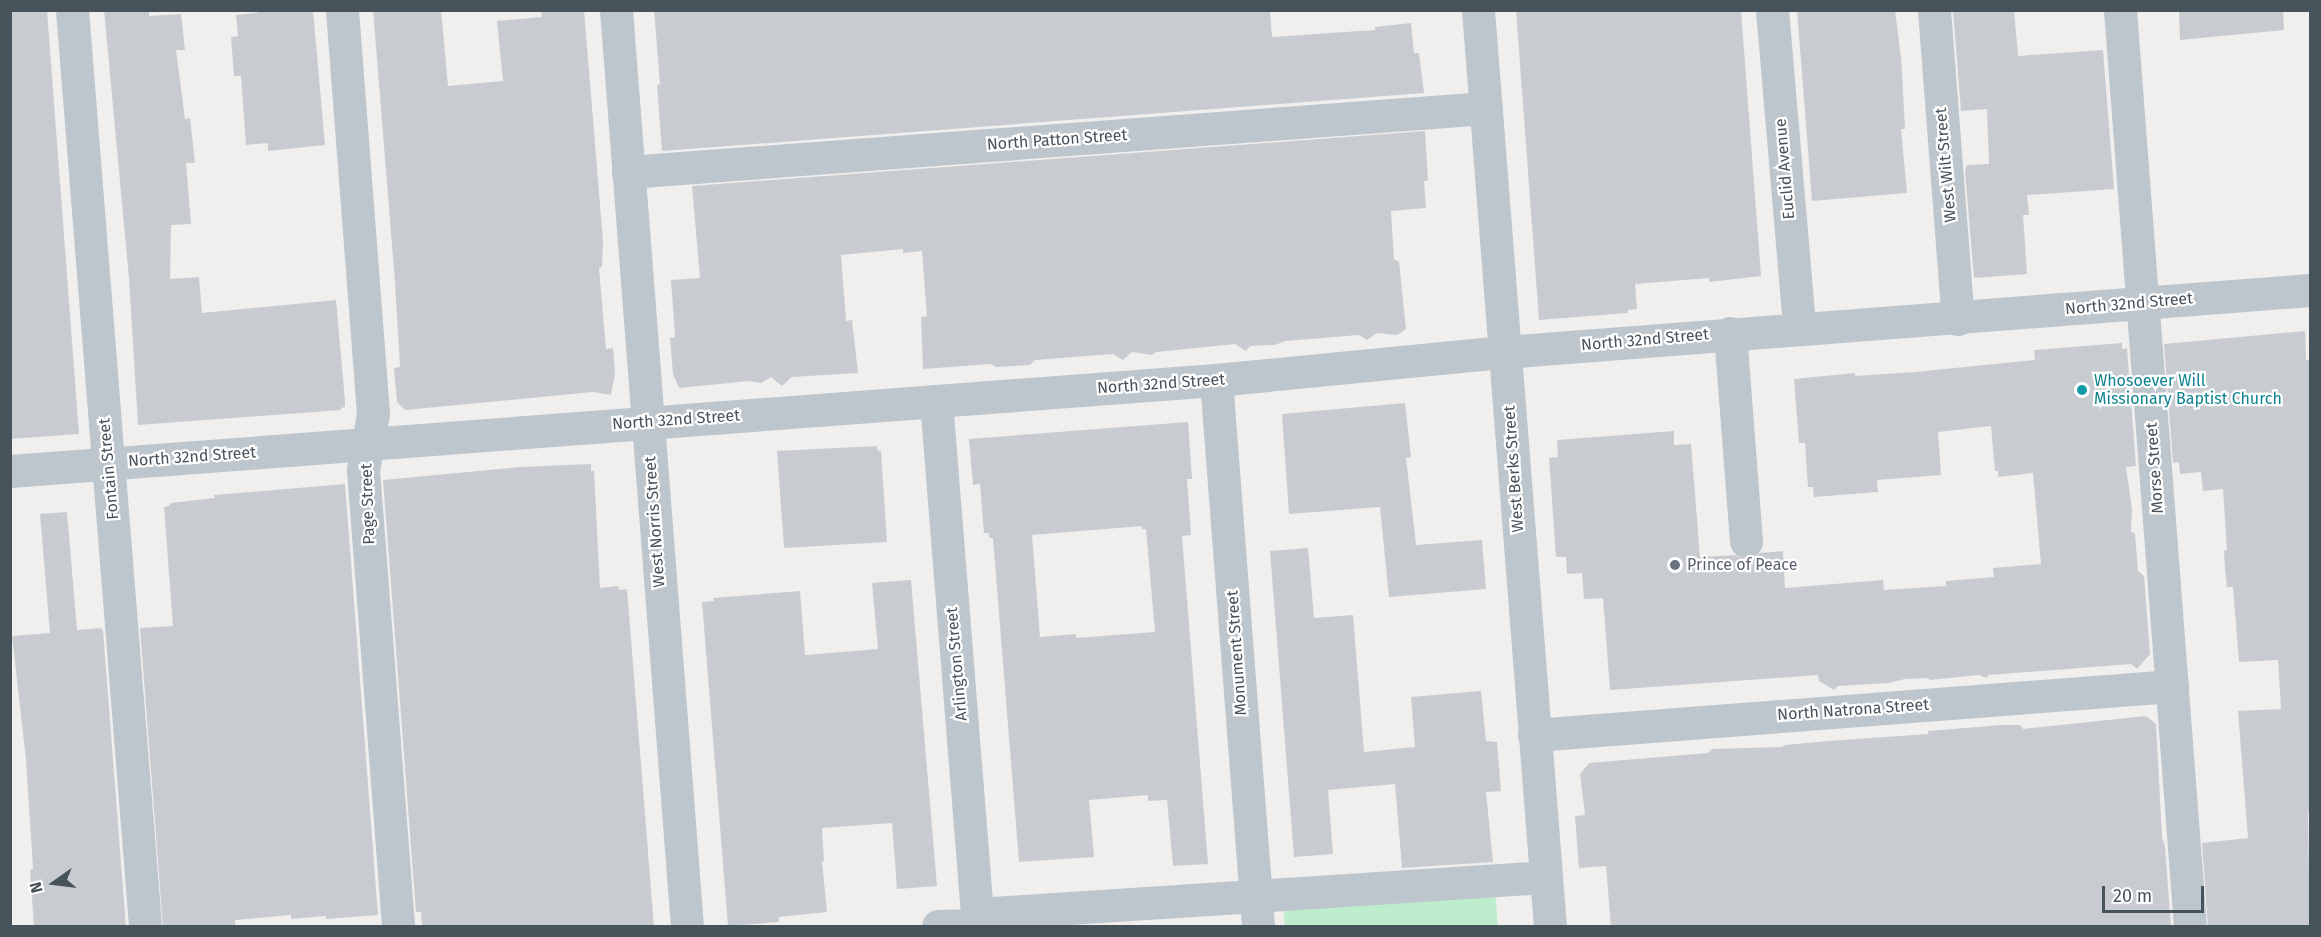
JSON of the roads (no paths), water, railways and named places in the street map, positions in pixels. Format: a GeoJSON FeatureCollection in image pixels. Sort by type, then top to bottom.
{"type":"FeatureCollection","features":[{"type":"Feature","properties":{"kind":"street","name":"Fontain Street"},"geometry":{"type":"LineString","coordinates":[[72,10],[145,927]]}},
{"type":"Feature","properties":{"kind":"street","name":"Page Street"},"geometry":{"type":"LineString","coordinates":[[342,10],[373,414],[363,470],[398,927]]}},
{"type":"Feature","properties":{"kind":"street","name":"West Norris Street"},"geometry":{"type":"LineString","coordinates":[[616,10],[687,927]]}},
{"type":"Feature","properties":{"kind":"street","name":"West Berks Street"},"geometry":{"type":"LineString","coordinates":[[1478,10],[1550,927]]}},
{"type":"Feature","properties":{"kind":"street","name":"Euclid Avenue"},"geometry":{"type":"LineString","coordinates":[[1772,10],[1799,328]]}},
{"type":"Feature","properties":{"kind":"street","name":"West Wilt Street"},"geometry":{"type":"LineString","coordinates":[[1934,10],[1958,319]]}},
{"type":"Feature","properties":{"kind":"street","name":"Morse Street"},"geometry":{"type":"LineString","coordinates":[[2120,10],[2190,927]]}},
{"type":"Feature","properties":{"kind":"street","name":"North Patton Street"},"geometry":{"type":"LineString","coordinates":[[628,172],[1486,108]]}},
{"type":"Feature","properties":{"kind":"street","name":"North 32nd Street"},"geometry":{"type":"LineString","coordinates":[[10,471],[1216,380],[1730,333],[1958,319],[2142,302],[2310,290]]}},
{"type":"Feature","properties":{"kind":"street"},"geometry":{"type":"LineString","coordinates":[[1730,333],[1746,541]]}},
{"type":"Feature","properties":{"kind":"street","name":"Monument Street"},"geometry":{"type":"LineString","coordinates":[[1216,380],[1257,911]]}},
{"type":"Feature","properties":{"kind":"street","name":"Arlington Street"},"geometry":{"type":"LineString","coordinates":[[936,401],[978,922]]}},
{"type":"Feature","properties":{"kind":"street","name":"North Natrona Street"},"geometry":{"type":"LineString","coordinates":[[1534,735],[2172,686]]}},
{"type":"Feature","properties":{"kind":"street"},"geometry":{"type":"LineString","coordinates":[[938,927],[978,922],[1257,911],[1546,877]]}},
{"type":"Feature","properties":{"kind":"place","name":"Whosoever Will Missionary Baptist Church"},"geometry":{"type":"Point","coordinates":[2082,390]}},
{"type":"Feature","properties":{"kind":"place","name":"Prince of Peace"},"geometry":{"type":"Point","coordinates":[1675,565]}}]}
